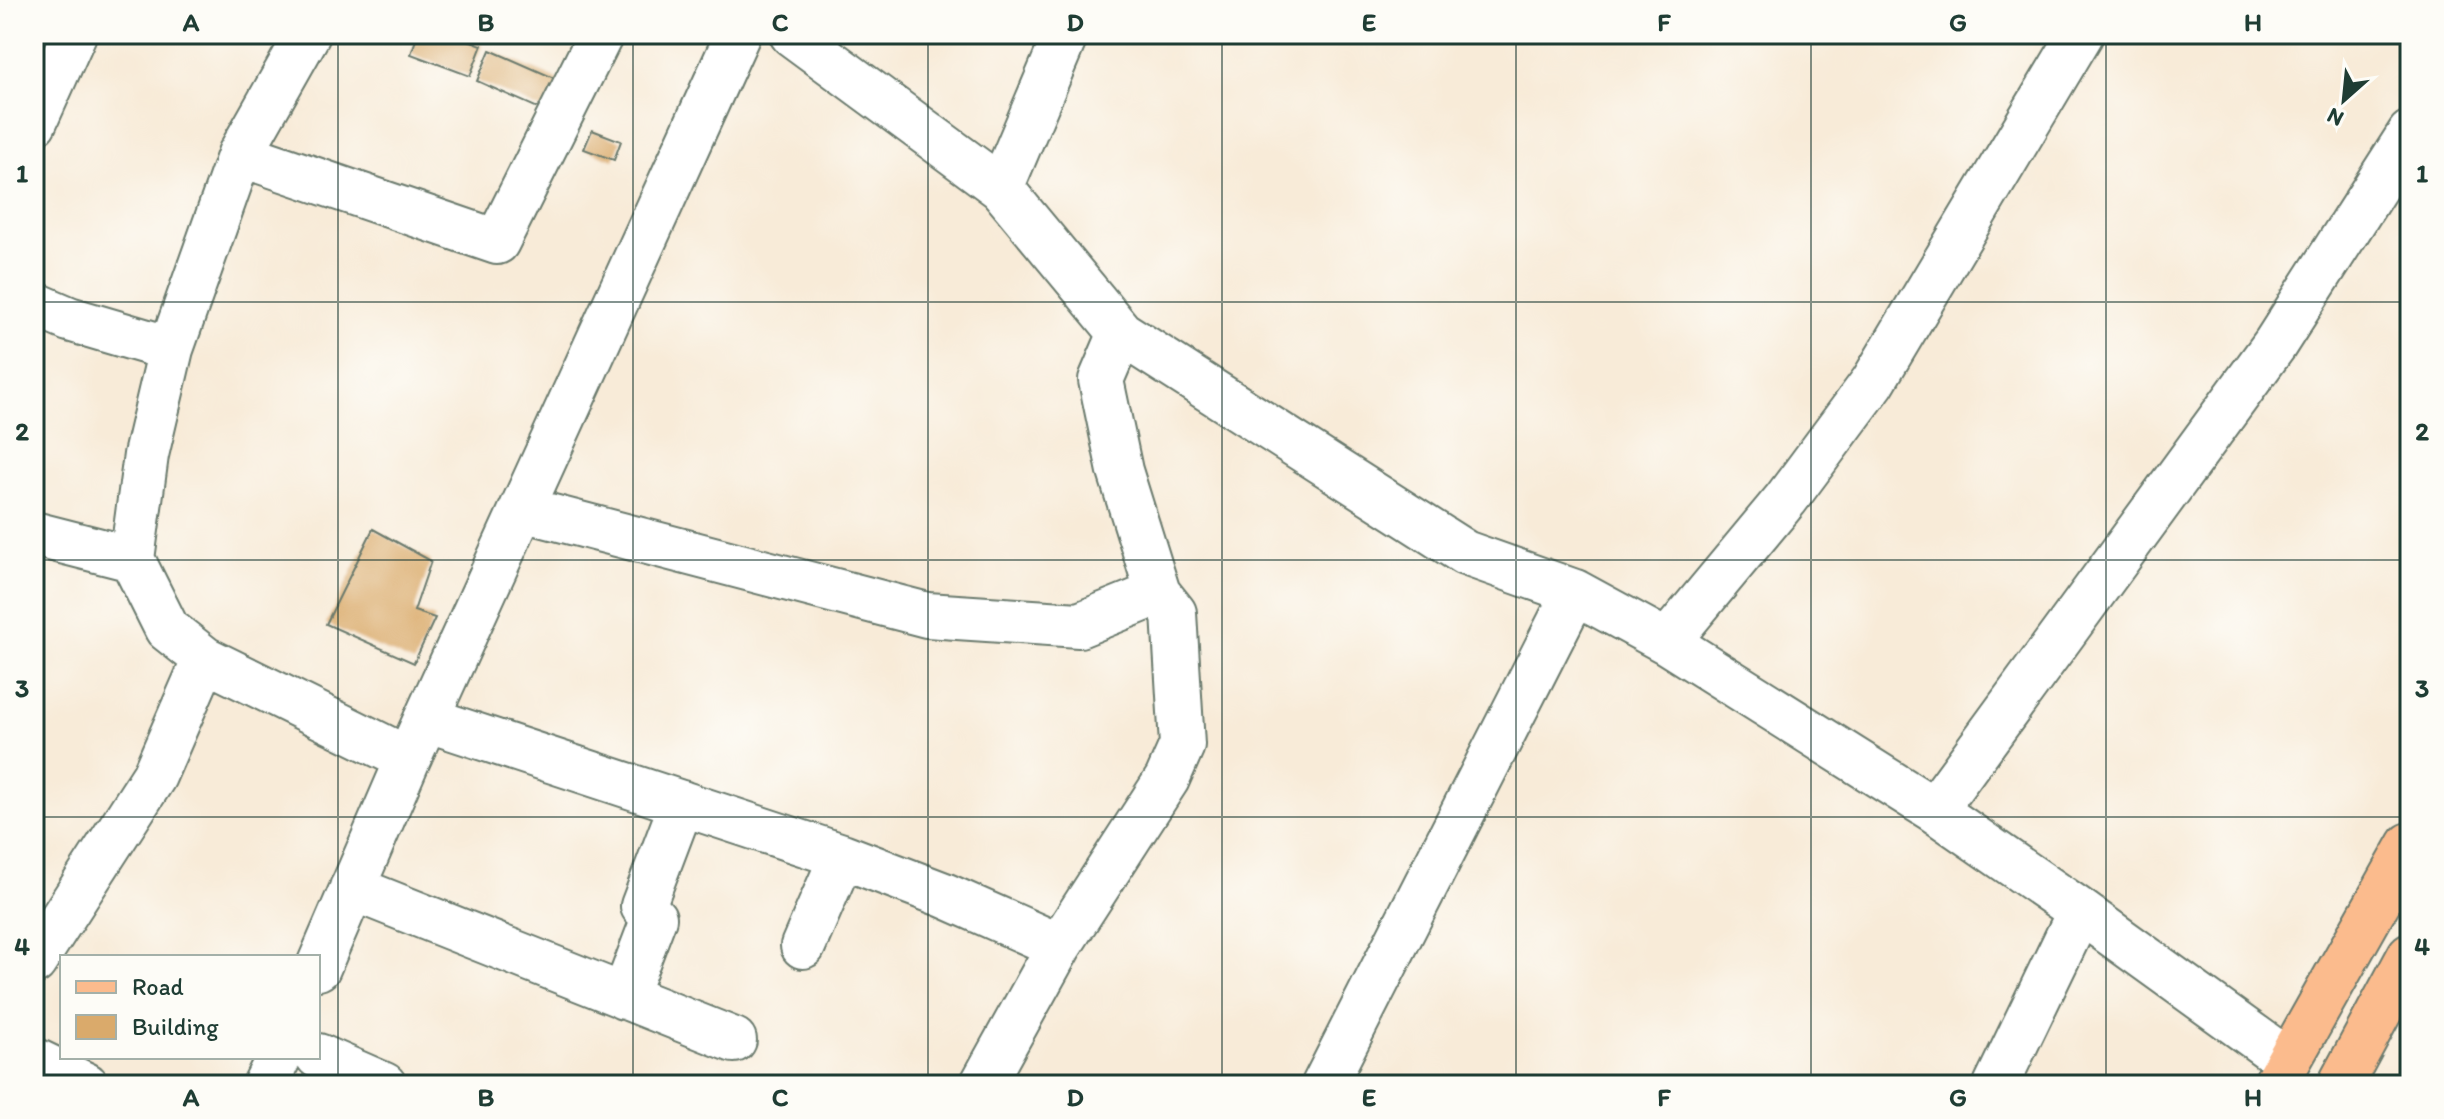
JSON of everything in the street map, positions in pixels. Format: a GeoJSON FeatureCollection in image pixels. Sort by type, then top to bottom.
{"type":"FeatureCollection","features":[{"type":"Feature","properties":{"kind":"main road"},"geometry":{"type":"LineString","coordinates":[[2282,1073],[2410,845]]}},
{"type":"Feature","properties":{"kind":"main road"},"geometry":{"type":"LineString","coordinates":[[2340,1085],[2410,955]]}},
{"type":"Feature","properties":{"kind":"street"},"geometry":{"type":"LineString","coordinates":[[34,123],[74,34]]}},
{"type":"Feature","properties":{"kind":"street"},"geometry":{"type":"LineString","coordinates":[[308,34],[240,154],[171,349],[146,455],[132,559],[167,629],[205,659],[408,759]]}},
{"type":"Feature","properties":{"kind":"street"},"geometry":{"type":"LineString","coordinates":[[240,154],[497,242],[601,34]]}},
{"type":"Feature","properties":{"kind":"street"},"geometry":{"type":"LineString","coordinates":[[320,963],[408,759],[738,34]]}},
{"type":"Feature","properties":{"kind":"street"},"geometry":{"type":"LineString","coordinates":[[792,34],[1001,188],[1121,333],[1465,553],[1575,592],[1667,642],[1934,810],[2080,911],[2282,1073]]}},
{"type":"Feature","properties":{"kind":"street"},"geometry":{"type":"LineString","coordinates":[[1001,188],[1066,34]]}},
{"type":"Feature","properties":{"kind":"street"},"geometry":{"type":"LineString","coordinates":[[1667,642],[1786,499],[1873,382],[2081,34]]}},
{"type":"Feature","properties":{"kind":"street"},"geometry":{"type":"LineString","coordinates":[[1934,810],[2275,344],[2410,133]]}},
{"type":"Feature","properties":{"kind":"street"},"geometry":{"type":"LineString","coordinates":[[34,304],[69,319],[171,349]]}},
{"type":"Feature","properties":{"kind":"street"},"geometry":{"type":"LineString","coordinates":[[982,1085],[1059,946],[1167,779],[1182,745],[1174,613],[1158,593],[1120,471],[1101,380],[1121,333]]}},
{"type":"Feature","properties":{"kind":"street"},"geometry":{"type":"LineString","coordinates":[[522,509],[927,615],[1079,625],[1158,593]]}},
{"type":"Feature","properties":{"kind":"street"},"geometry":{"type":"LineString","coordinates":[[34,534],[132,559]]}},
{"type":"Feature","properties":{"kind":"street"},"geometry":{"type":"LineString","coordinates":[[1324,1085],[1575,592]]}},
{"type":"Feature","properties":{"kind":"street"},"geometry":{"type":"LineString","coordinates":[[34,962],[154,776],[205,659]]}},
{"type":"Feature","properties":{"kind":"street"},"geometry":{"type":"LineString","coordinates":[[426,719],[842,856],[944,895],[1059,946]]}},
{"type":"Feature","properties":{"kind":"street"},"geometry":{"type":"LineString","coordinates":[[624,997],[654,918],[643,906],[682,803]]}},
{"type":"Feature","properties":{"kind":"street"},"geometry":{"type":"LineString","coordinates":[[803,946],[842,856]]}},
{"type":"Feature","properties":{"kind":"street"},"geometry":{"type":"LineString","coordinates":[[352,888],[734,1040]]}},
{"type":"Feature","properties":{"kind":"street"},"geometry":{"type":"LineString","coordinates":[[1996,1085],[2080,911]]}},
{"type":"Feature","properties":{"kind":"street"},"geometry":{"type":"LineString","coordinates":[[320,1057],[384,1085]]}},
{"type":"Feature","properties":{"kind":"street"},"geometry":{"type":"LineString","coordinates":[[265,1085],[278,1059]]}},
{"type":"Feature","properties":{"kind":"street"},"geometry":{"type":"LineString","coordinates":[[34,1060],[86,1085]]}},
{"type":"Feature","properties":{"kind":"building"},"geometry":{"type":"Polygon","coordinates":[[[418,34],[452,34],[482,45],[470,76],[411,54],[418,34]]]}},
{"type":"Feature","properties":{"kind":"building"},"geometry":{"type":"Polygon","coordinates":[[[490,50],[563,82],[549,113],[477,81],[490,50]]]}},
{"type":"Feature","properties":{"kind":"building"},"geometry":{"type":"Polygon","coordinates":[[[592,130],[621,141],[614,160],[584,149],[592,130]]]}},
{"type":"Feature","properties":{"kind":"building"},"geometry":{"type":"Polygon","coordinates":[[[373,529],[431,561],[414,611],[435,618],[414,663],[326,624],[373,529]]]}}]}
